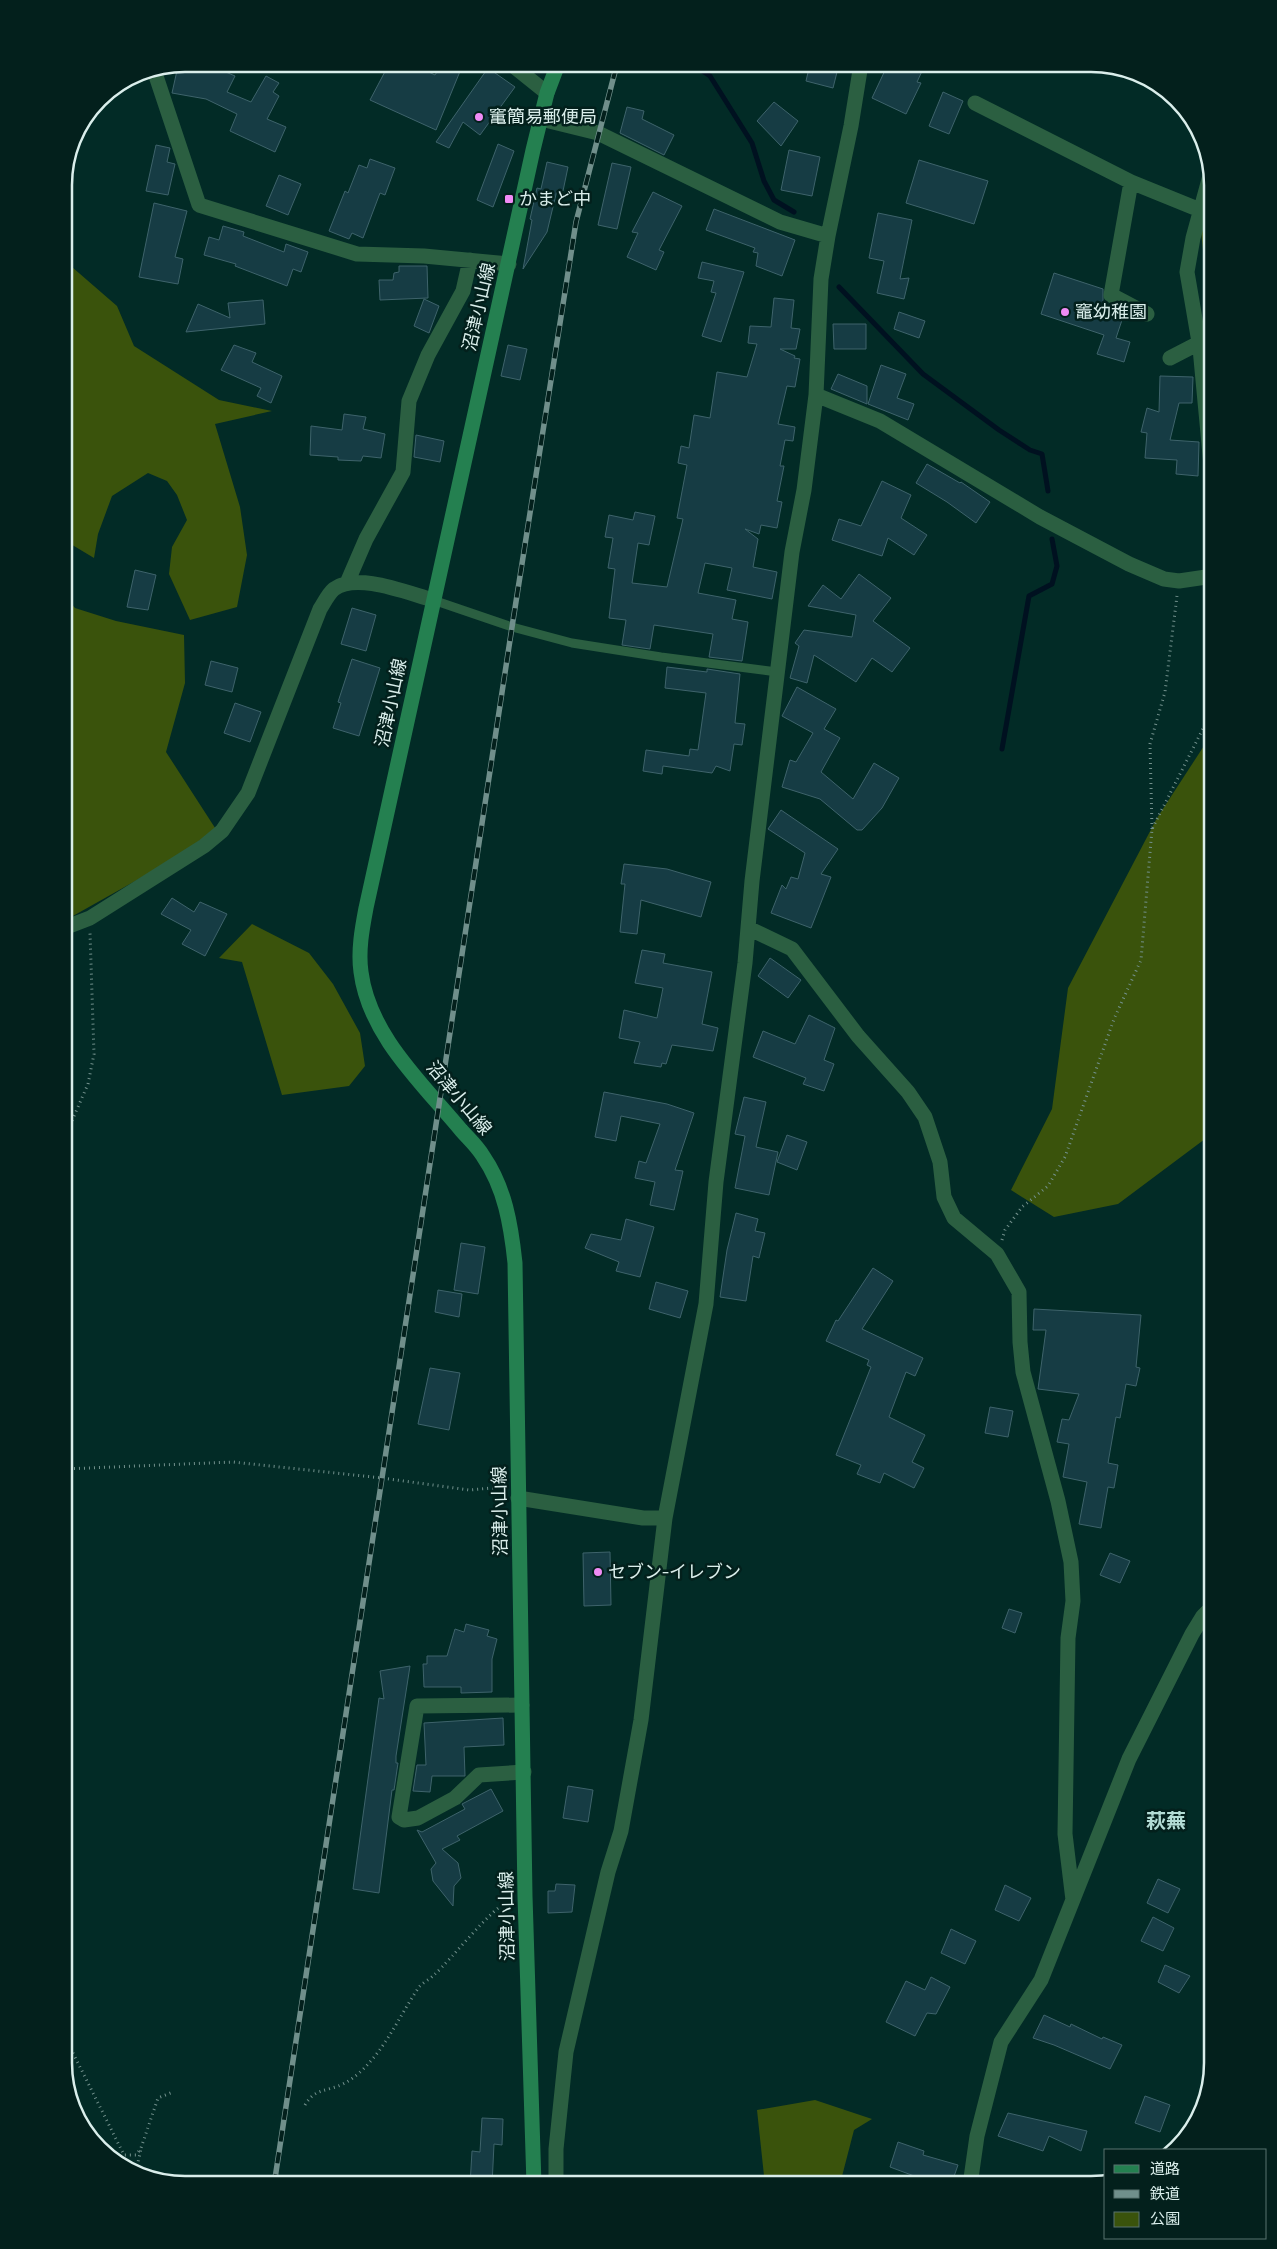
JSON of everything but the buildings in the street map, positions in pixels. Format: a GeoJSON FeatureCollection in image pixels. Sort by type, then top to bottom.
{"type":"FeatureCollection","features":[{"type":"Feature","properties":{"kind":"main road","name":"沼津小山線"},"geometry":{"type":"LineString","coordinates":[[534,2176],[525,1896],[514,1263],[509,1214],[499,1186],[483,1156],[415,1075],[372,1015],[360,971],[360,950],[366,908],[433,600],[541,119],[547,93],[555,73]]}},
{"type":"Feature","properties":{"kind":"street"},"geometry":{"type":"LineString","coordinates":[[522,73],[547,93]]}},
{"type":"Feature","properties":{"kind":"street"},"geometry":{"type":"LineString","coordinates":[[556,2176],[556,2149],[566,2052],[608,1872],[621,1831],[641,1720],[665,1518],[706,1304],[716,1182],[748,928],[748,910],[777,672],[816,395],[821,279],[860,73]]}},
{"type":"Feature","properties":{"kind":"street"},"geometry":{"type":"LineString","coordinates":[[156,77],[199,205],[357,254],[424,256],[508,264]]}},
{"type":"Feature","properties":{"kind":"street"},"geometry":{"type":"LineString","coordinates":[[975,103],[1131,182],[1200,210]]}},
{"type":"Feature","properties":{"kind":"street"},"geometry":{"type":"LineString","coordinates":[[541,119],[598,134],[780,222],[828,236]]}},
{"type":"Feature","properties":{"kind":"street"},"geometry":{"type":"LineString","coordinates":[[1131,182],[1111,295],[1147,314]]}},
{"type":"Feature","properties":{"kind":"street"},"geometry":{"type":"LineString","coordinates":[[1204,195],[1187,272],[1199,343],[1204,394]]}},
{"type":"Feature","properties":{"kind":"street"},"geometry":{"type":"LineString","coordinates":[[347,583],[366,539],[403,472],[409,400],[428,355],[463,291],[470,260]]}},
{"type":"Feature","properties":{"kind":"street"},"geometry":{"type":"LineString","coordinates":[[1170,358],[1199,343]]}},
{"type":"Feature","properties":{"kind":"street"},"geometry":{"type":"LineString","coordinates":[[816,395],[880,421],[1040,517],[1129,564],[1164,578],[1179,581],[1204,577]]}},
{"type":"Feature","properties":{"kind":"street"},"geometry":{"type":"LineString","coordinates":[[73,925],[90,918],[204,846],[222,831],[248,793],[320,609],[332,590],[347,583],[372,584],[433,600]]}},
{"type":"Feature","properties":{"kind":"street"},"geometry":{"type":"LineString","coordinates":[[748,928],[792,949],[858,1036],[908,1092],[925,1117],[940,1162],[944,1197],[954,1218],[997,1254],[1018,1292],[1023,1372],[1058,1500],[1071,1562],[1072,1601],[1068,1638],[1065,1834],[1072,1900]]}},
{"type":"Feature","properties":{"kind":"street"},"geometry":{"type":"LineString","coordinates":[[518,1492],[643,1518],[665,1518]]}},
{"type":"Feature","properties":{"kind":"street"},"geometry":{"type":"LineString","coordinates":[[971,2176],[977,2136],[1002,2042],[1041,1980],[1129,1759],[1192,1634],[1204,1615]]}},
{"type":"Feature","properties":{"kind":"street"},"geometry":{"type":"LineString","coordinates":[[522,1706],[417,1706],[399,1817],[404,1820],[418,1818],[455,1798],[478,1775],[524,1772]]}},
{"type":"Feature","properties":{"kind":"street"},"geometry":{"type":"LineString","coordinates":[[533,2146],[556,2149]]}},
{"type":"Feature","properties":{"kind":"lane"},"geometry":{"type":"LineString","coordinates":[[433,600],[512,627],[572,643],[777,672]]}},
{"type":"Feature","properties":{"kind":"path"},"geometry":{"type":"LineString","coordinates":[[997,1254],[1005,1230],[1022,1208],[1048,1186],[1065,1157],[1114,1019],[1142,960],[1152,830],[1150,744],[1164,692],[1179,581]]}},
{"type":"Feature","properties":{"kind":"path"},"geometry":{"type":"LineString","coordinates":[[1152,830],[1204,727]]}},
{"type":"Feature","properties":{"kind":"path"},"geometry":{"type":"LineString","coordinates":[[73,1120],[88,1084],[94,1054],[90,918]]}},
{"type":"Feature","properties":{"kind":"path"},"geometry":{"type":"LineString","coordinates":[[72,1469],[233,1462],[382,1478],[469,1490],[518,1492]]}},
{"type":"Feature","properties":{"kind":"path"},"geometry":{"type":"LineString","coordinates":[[305,2105],[310,2097],[318,2091],[342,2084],[356,2076],[374,2058],[389,2037],[418,1987],[434,1975],[507,1901],[525,1896]]}},
{"type":"Feature","properties":{"kind":"path"},"geometry":{"type":"LineString","coordinates":[[72,2051],[124,2155],[136,2155],[141,2148]]}},
{"type":"Feature","properties":{"kind":"path"},"geometry":{"type":"LineString","coordinates":[[137,2165],[141,2148],[158,2098],[173,2092]]}},
{"type":"Feature","properties":{"kind":"green space"},"geometry":{"type":"Polygon","coordinates":[[[1204,224],[1204,258],[1201,232],[1204,224]]]}},
{"type":"Feature","properties":{"kind":"green space"},"geometry":{"type":"Polygon","coordinates":[[[73,268],[117,306],[134,346],[219,400],[272,411],[215,424],[240,507],[247,555],[237,607],[190,620],[169,574],[172,547],[187,520],[177,495],[167,481],[148,473],[112,496],[98,534],[94,558],[73,545],[73,268]]]}},
{"type":"Feature","properties":{"kind":"green space"},"geometry":{"type":"Polygon","coordinates":[[[73,605],[75,608],[116,621],[184,635],[185,683],[166,752],[219,834],[73,916],[73,605]]]}},
{"type":"Feature","properties":{"kind":"green space"},"geometry":{"type":"Polygon","coordinates":[[[1204,746],[1204,1140],[1118,1204],[1054,1217],[1011,1190],[1052,1109],[1068,988],[1157,818],[1204,746]]]}},
{"type":"Feature","properties":{"kind":"green space"},"geometry":{"type":"Polygon","coordinates":[[[252,924],[309,953],[333,984],[360,1033],[365,1066],[349,1086],[282,1095],[242,962],[219,958],[252,924]]]}},
{"type":"Feature","properties":{"kind":"green space"},"geometry":{"type":"Polygon","coordinates":[[[815,2100],[872,2119],[854,2130],[842,2176],[764,2176],[757,2110],[815,2100]]]}},
{"type":"Feature","properties":{"kind":"waterway"},"geometry":{"type":"LineString","coordinates":[[706,73],[710,76],[752,143],[764,181],[774,200],[794,212]]}},
{"type":"Feature","properties":{"kind":"waterway"},"geometry":{"type":"LineString","coordinates":[[839,287],[923,374],[999,430],[1030,450],[1042,454],[1048,491]]}},
{"type":"Feature","properties":{"kind":"waterway"},"geometry":{"type":"LineString","coordinates":[[1002,749],[1029,596],[1052,584],[1057,566],[1052,539]]}},
{"type":"Feature","properties":{"kind":"railway"},"geometry":{"type":"LineString","coordinates":[[275,2176],[512,627],[576,222],[615,73]]}},
{"type":"Feature","properties":{"kind":"place","name":"竃簡易郵便局"},"geometry":{"type":"Point","coordinates":[479,117]}},
{"type":"Feature","properties":{"kind":"place","name":"かまど中"},"geometry":{"type":"Point","coordinates":[509,199]}},
{"type":"Feature","properties":{"kind":"place","name":"竈幼稚園"},"geometry":{"type":"Point","coordinates":[1065,312]}},
{"type":"Feature","properties":{"kind":"place","name":"セブン-イレブン"},"geometry":{"type":"Point","coordinates":[598,1572]}},
{"type":"Feature","properties":{"kind":"district","name":"萩蕪"},"geometry":{"type":"Point","coordinates":[1166,1821]}}]}
